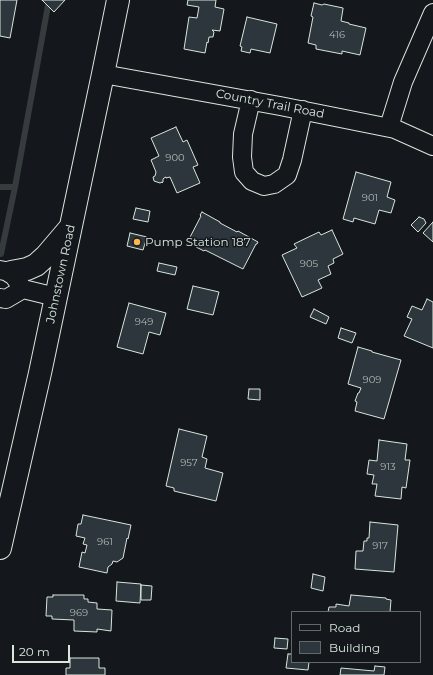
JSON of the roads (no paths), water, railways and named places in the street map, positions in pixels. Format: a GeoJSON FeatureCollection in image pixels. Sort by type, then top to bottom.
{"type":"FeatureCollection","features":[{"type":"Feature","properties":{"kind":"main road","name":"Johnstown Road"},"geometry":{"type":"LineString","coordinates":[[0,548],[40,374],[118,0]]}},
{"type":"Feature","properties":{"kind":"main road"},"geometry":{"type":"LineString","coordinates":[[12,277],[36,265],[46,256],[71,226]]}},
{"type":"Feature","properties":{"kind":"street"},"geometry":{"type":"LineString","coordinates":[[389,127],[403,82],[433,13]]}},
{"type":"Feature","properties":{"kind":"street","name":"Country Trail Road"},"geometry":{"type":"LineString","coordinates":[[103,74],[251,100],[389,127],[433,146]]}},
{"type":"Feature","properties":{"kind":"street"},"geometry":{"type":"LineString","coordinates":[[251,100],[244,134],[242,157],[244,172],[252,181],[264,186],[274,184],[287,175],[292,160],[303,110]]}},
{"type":"Feature","properties":{"kind":"street"},"geometry":{"type":"LineString","coordinates":[[0,298],[6,299],[12,277],[56,297]]}},
{"type":"Feature","properties":{"kind":"waterway"},"geometry":{"type":"LineString","coordinates":[[1,254],[15,187],[49,0]]}},
{"type":"Feature","properties":{"kind":"waterway"},"geometry":{"type":"LineString","coordinates":[[0,187],[15,187]]}},
{"type":"Feature","properties":{"kind":"place","name":"Pump Station 187"},"geometry":{"type":"Point","coordinates":[137,242]}}]}
